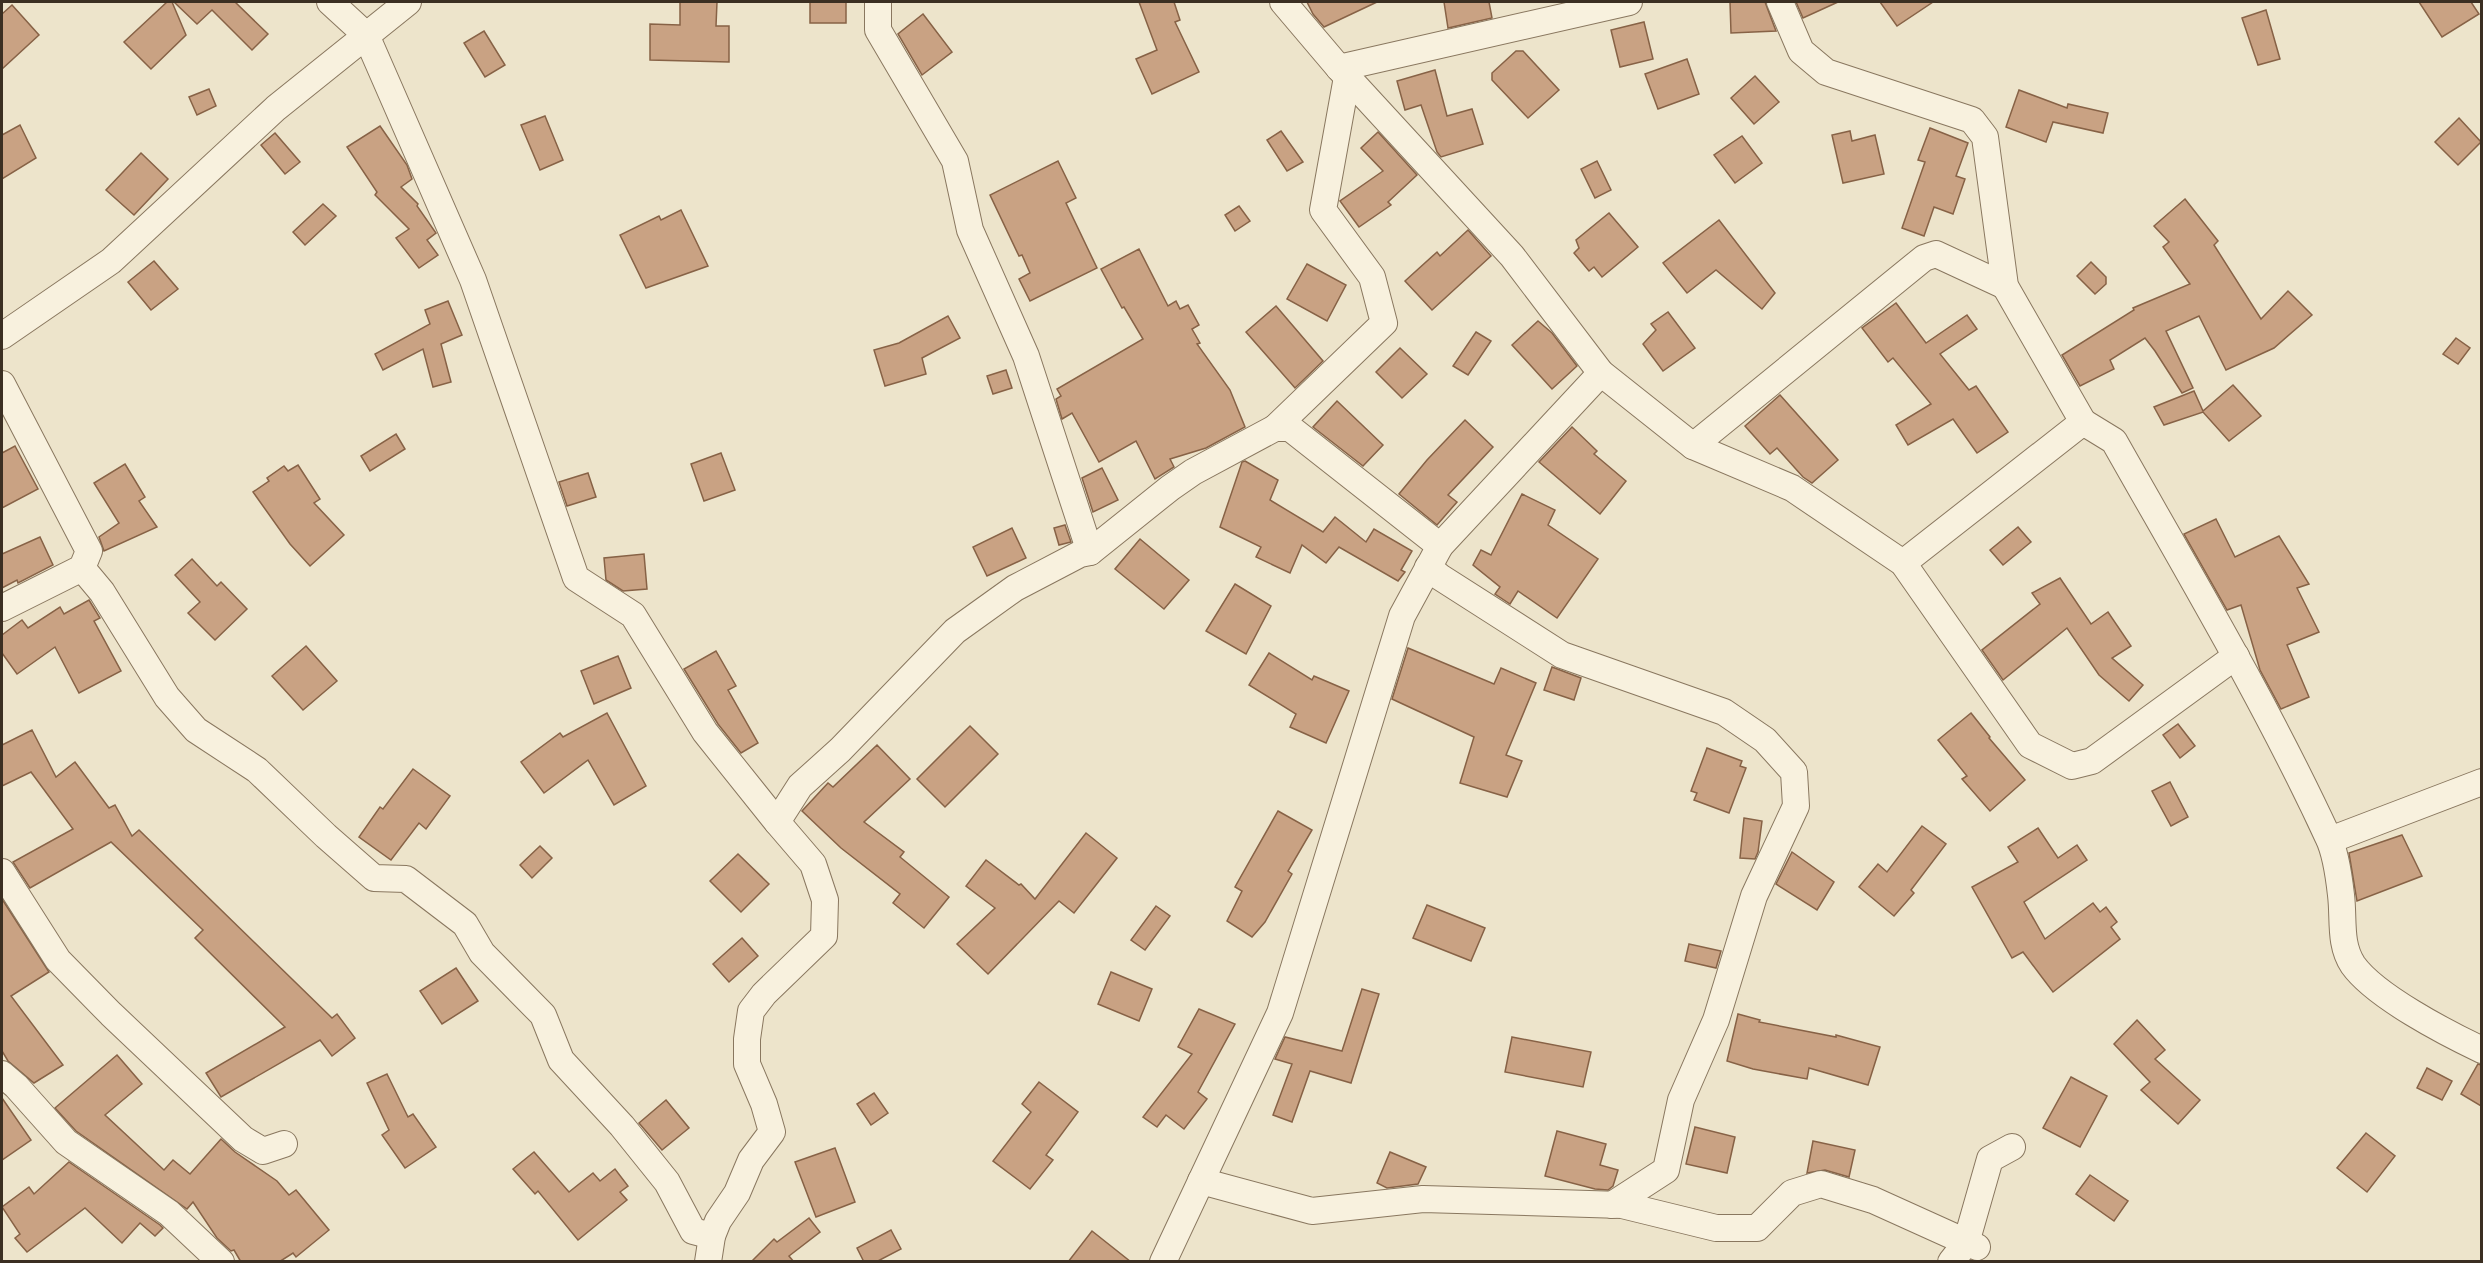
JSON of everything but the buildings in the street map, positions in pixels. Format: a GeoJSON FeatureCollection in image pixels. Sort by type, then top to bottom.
{"type":"FeatureCollection","features":[{"type":"Feature","properties":{"kind":"street"},"geometry":{"type":"LineString","coordinates":[[330,2],[366,35],[473,280],[576,578],[633,615],[705,732],[813,864],[825,900],[824,936],[764,994],[751,1011],[747,1039],[747,1064],[764,1104],[772,1132],[751,1160],[737,1193],[718,1221],[712,1236],[708,1262]]}},
{"type":"Feature","properties":{"kind":"street"},"geometry":{"type":"LineString","coordinates":[[2,336],[111,261],[276,108],[408,2]]}},
{"type":"Feature","properties":{"kind":"street"},"geometry":{"type":"LineString","coordinates":[[878,2],[878,30],[955,161],[970,230],[1026,356],[1090,552]]}},
{"type":"Feature","properties":{"kind":"street"},"geometry":{"type":"LineString","coordinates":[[1283,2],[1343,72],[1512,256],[1601,373],[1693,446],[1792,488],[1903,563],[2030,744],[2072,766],[2092,761],[2236,656]]}},
{"type":"Feature","properties":{"kind":"street"},"geometry":{"type":"LineString","coordinates":[[1343,72],[1629,2]]}},
{"type":"Feature","properties":{"kind":"street"},"geometry":{"type":"LineString","coordinates":[[1780,2],[1801,51],[1826,72],[1972,120],[1985,137],[2005,286],[2083,422],[2114,441],[2236,656],[2330,840],[2341,894],[2344,949],[2354,966],[2378,989],[2452,1036],[2481,1050]]}},
{"type":"Feature","properties":{"kind":"street"},"geometry":{"type":"LineString","coordinates":[[777,822],[800,786],[840,750],[955,631],[1015,588],[1080,554],[1090,552],[1193,472],[1275,428],[1384,323],[1372,277],[1323,210],[1343,72]]}},
{"type":"Feature","properties":{"kind":"street"},"geometry":{"type":"LineString","coordinates":[[1693,446],[1924,258],[1936,254],[2005,286]]}},
{"type":"Feature","properties":{"kind":"street"},"geometry":{"type":"LineString","coordinates":[[1163,1262],[1280,1013],[1402,616],[1434,556],[1601,373]]}},
{"type":"Feature","properties":{"kind":"street"},"geometry":{"type":"LineString","coordinates":[[2,384],[89,551],[82,568],[2,608]]}},
{"type":"Feature","properties":{"kind":"street"},"geometry":{"type":"LineString","coordinates":[[1903,563],[2083,422]]}},
{"type":"Feature","properties":{"kind":"street"},"geometry":{"type":"LineString","coordinates":[[1275,428],[1290,428],[1434,556],[1440,577],[1562,655],[1724,712],[1765,740],[1794,772],[1796,806],[1754,896],[1716,1020],[1681,1100],[1666,1170],[1612,1205]]}},
{"type":"Feature","properties":{"kind":"street"},"geometry":{"type":"LineString","coordinates":[[82,568],[102,592],[167,697],[196,730],[257,770],[326,837],[374,878],[406,879],[465,924],[483,953],[543,1015],[561,1060],[622,1126],[667,1182],[693,1231],[712,1236]]}},
{"type":"Feature","properties":{"kind":"street"},"geometry":{"type":"LineString","coordinates":[[2330,840],[2481,782]]}},
{"type":"Feature","properties":{"kind":"street"},"geometry":{"type":"LineString","coordinates":[[2,872],[58,960],[119,1022],[243,1138],[263,1151],[284,1144]]}},
{"type":"Feature","properties":{"kind":"street"},"geometry":{"type":"LineString","coordinates":[[2,1074],[16,1086],[66,1142],[169,1213],[221,1262]]}},
{"type":"Feature","properties":{"kind":"street"},"geometry":{"type":"LineString","coordinates":[[1200,1181],[1312,1211],[1423,1199],[1622,1205],[1716,1227],[1757,1228],[1792,1193],[1821,1184],[1873,1200],[1964,1250],[1990,1159],[2012,1147]]}}]}
